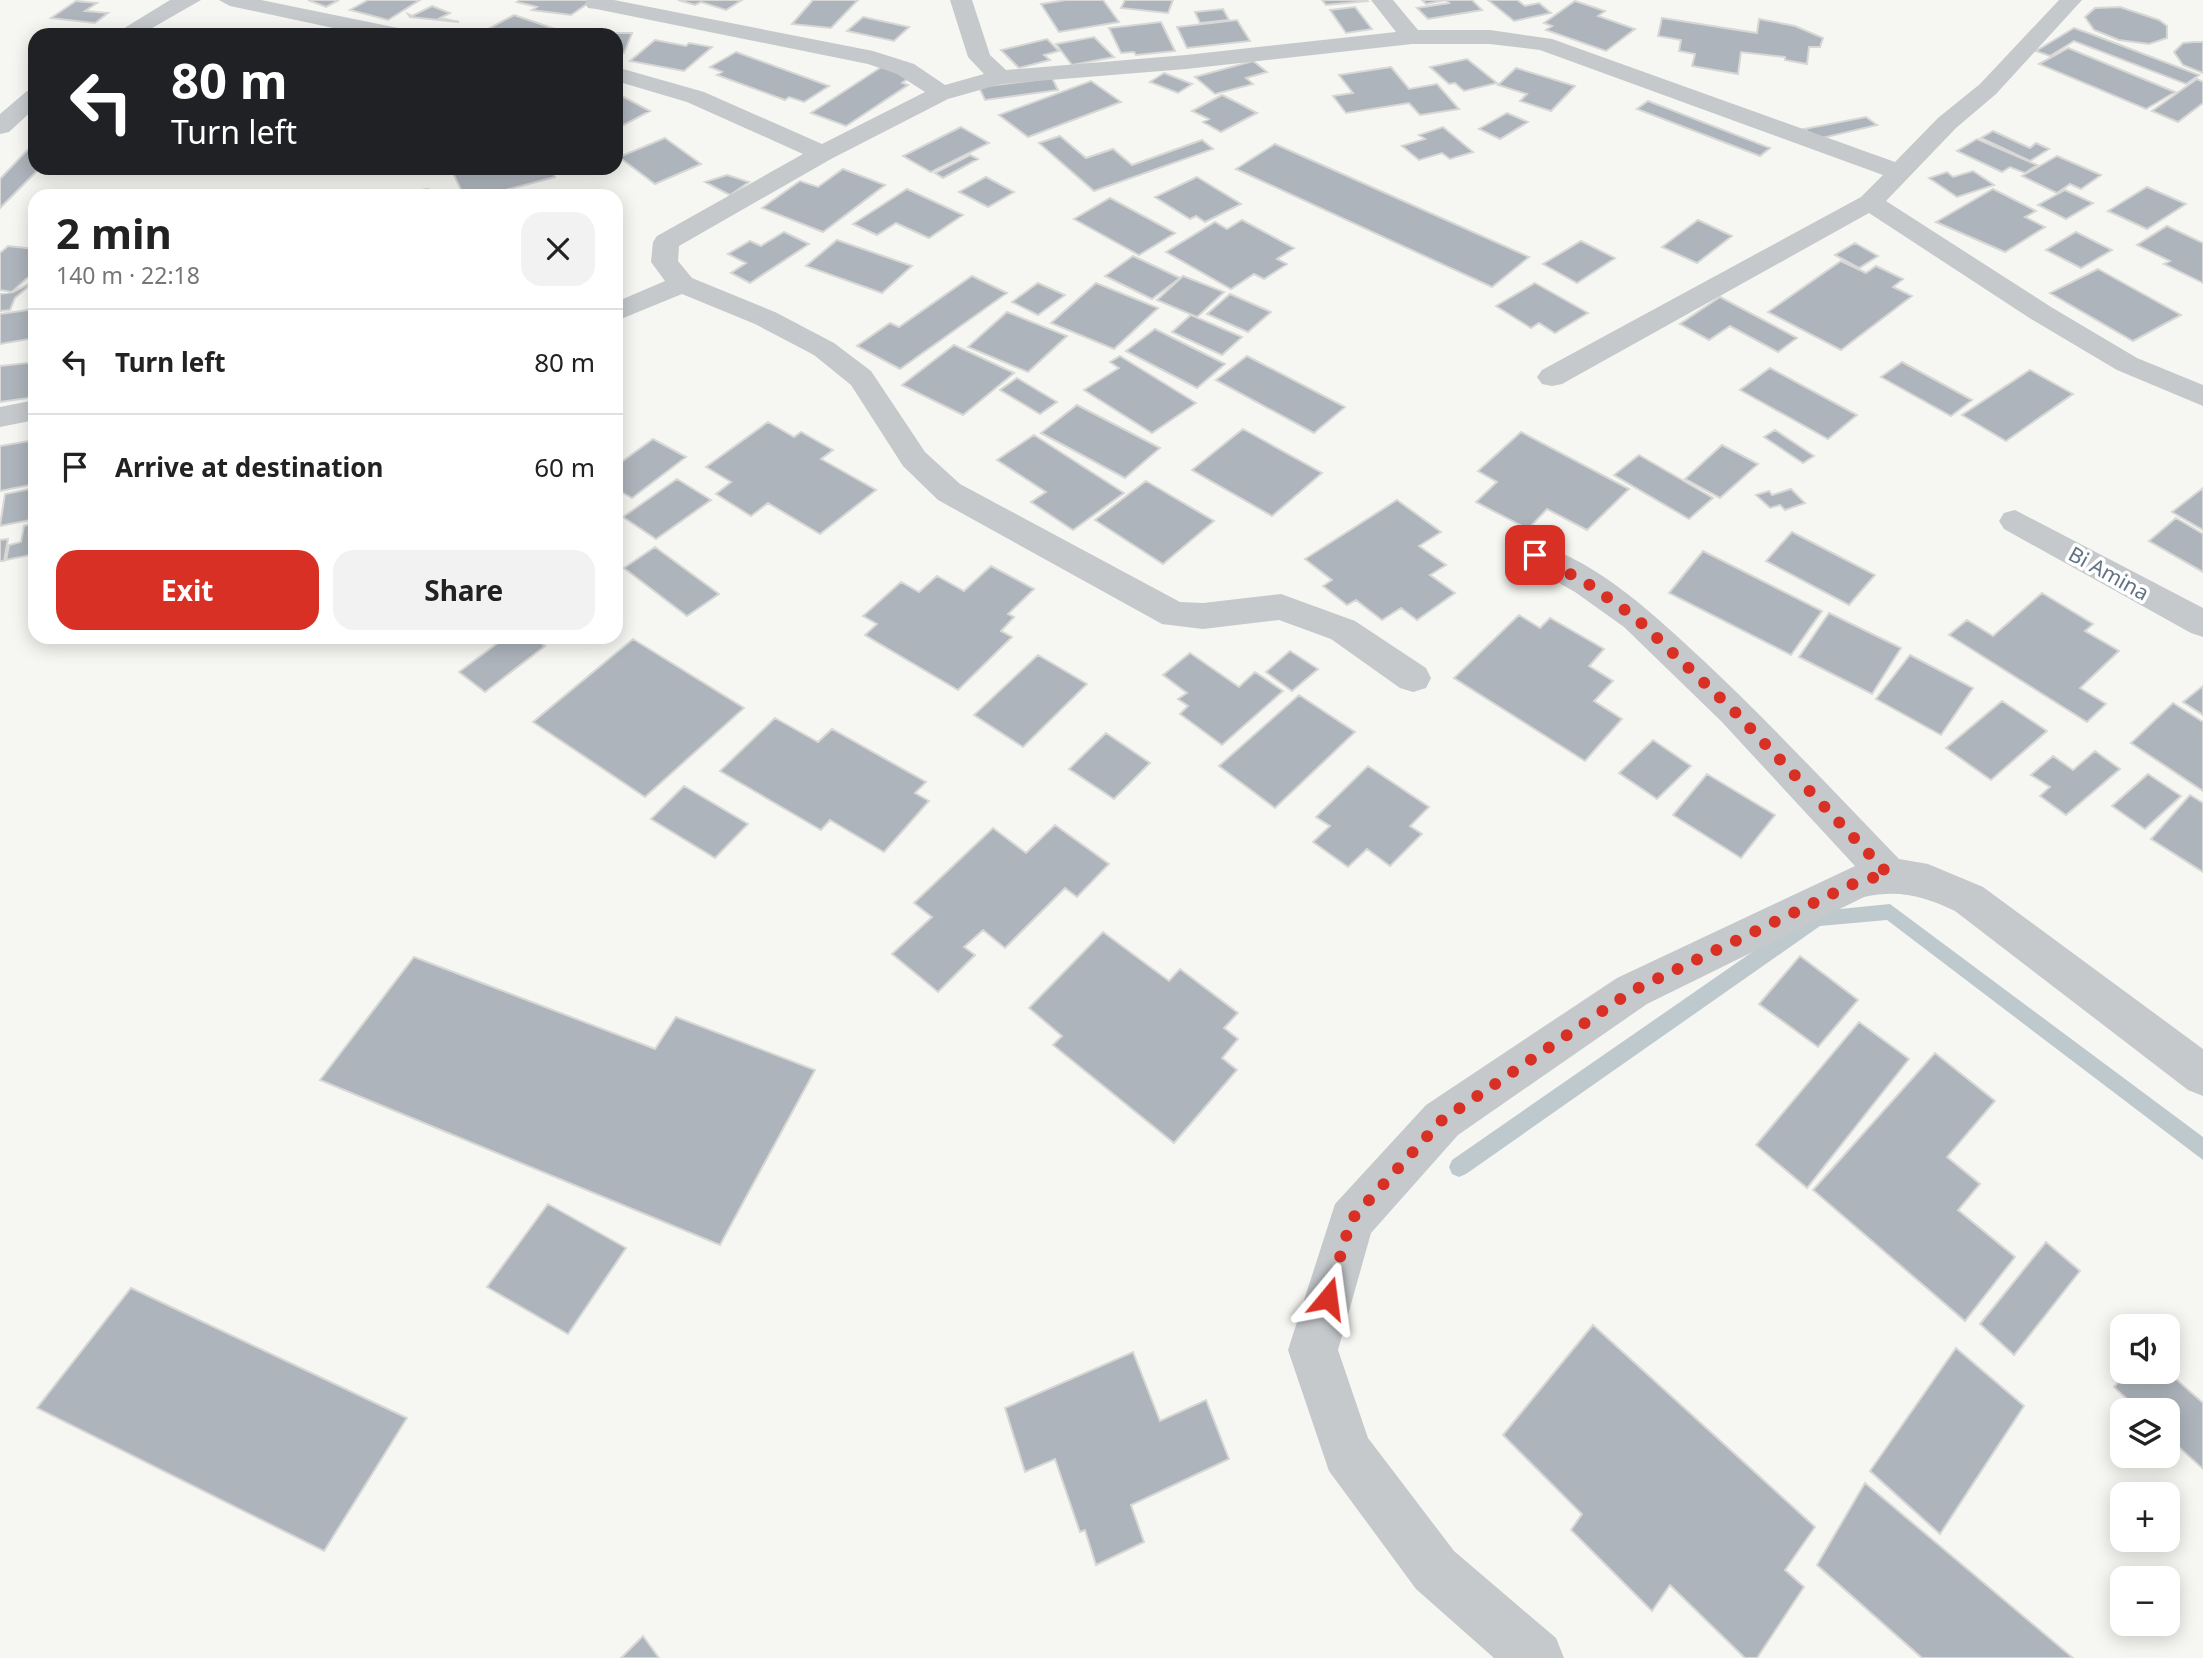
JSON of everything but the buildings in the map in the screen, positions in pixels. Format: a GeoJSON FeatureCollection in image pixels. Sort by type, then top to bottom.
{"type":"FeatureCollection","features":[{"type":"Feature","properties":{"kind":"street"},"geometry":{"type":"LineString","coordinates":[[136,28],[169,8],[190,0]]}},
{"type":"Feature","properties":{"kind":"street"},"geometry":{"type":"LineString","coordinates":[[230,0],[364,28]]}},
{"type":"Feature","properties":{"kind":"street"},"geometry":{"type":"LineString","coordinates":[[961,0],[979,57],[1000,77]]}},
{"type":"Feature","properties":{"kind":"street"},"geometry":{"type":"LineString","coordinates":[[1382,0],[1412,37]]}},
{"type":"Feature","properties":{"kind":"street"},"geometry":{"type":"LineString","coordinates":[[1552,377],[1870,202],[1947,123],[1988,89],[2071,0]]}},
{"type":"Feature","properties":{"kind":"street"},"geometry":{"type":"LineString","coordinates":[[596,4],[865,56],[906,67],[926,78],[940,94]]}},
{"type":"Feature","properties":{"kind":"street"},"geometry":{"type":"LineString","coordinates":[[1413,678],[1343,630],[1281,607],[1203,616],[1174,615],[949,492],[915,459],[861,378],[824,349],[765,318],[682,284],[664,262],[666,242],[822,154],[940,94],[1000,77],[1126,68],[1412,37],[1490,37],[1545,44],[1899,172]]}},
{"type":"Feature","properties":{"kind":"street"},"geometry":{"type":"LineString","coordinates":[[623,76],[682,91],[749,118],[822,154]]}},
{"type":"Feature","properties":{"kind":"street"},"geometry":{"type":"LineString","coordinates":[[0,127],[28,102]]}},
{"type":"Feature","properties":{"kind":"street"},"geometry":{"type":"LineString","coordinates":[[1870,202],[2041,313],[2127,364],[2203,396]]}},
{"type":"Feature","properties":{"kind":"street"},"geometry":{"type":"LineString","coordinates":[[623,310],[682,284]]}},
{"type":"Feature","properties":{"kind":"street"},"geometry":{"type":"LineString","coordinates":[[0,417],[28,411]]}},
{"type":"Feature","properties":{"kind":"street","name":"Bi Amina"},"geometry":{"type":"LineString","coordinates":[[2015,521],[2203,624]]}},
{"type":"Feature","properties":{"kind":"street"},"geometry":{"type":"LineString","coordinates":[[1535,555],[1587,583],[1636,618],[1734,711],[1888,874]]}},
{"type":"Feature","properties":{"kind":"street"},"geometry":{"type":"LineString","coordinates":[[1536,1658],[1434,1570],[1347,1453],[1313,1350],[1351,1220],[1442,1120],[1632,991],[1857,882],[1888,874],[1930,880],[1969,899],[2203,1075]]}},
{"type":"Feature","properties":{"kind":"waterway"},"geometry":{"type":"LineString","coordinates":[[1459,1167],[1816,918],[1890,912],[2203,1150]]}},
{"type":"Feature","properties":{"kind":"route"},"geometry":{"type":"LineString","coordinates":[[1328,1298],[1351,1220],[1442,1120],[1632,991],[1857,882],[1888,874],[1734,711],[1636,618],[1587,583],[1535,555]]}}]}
